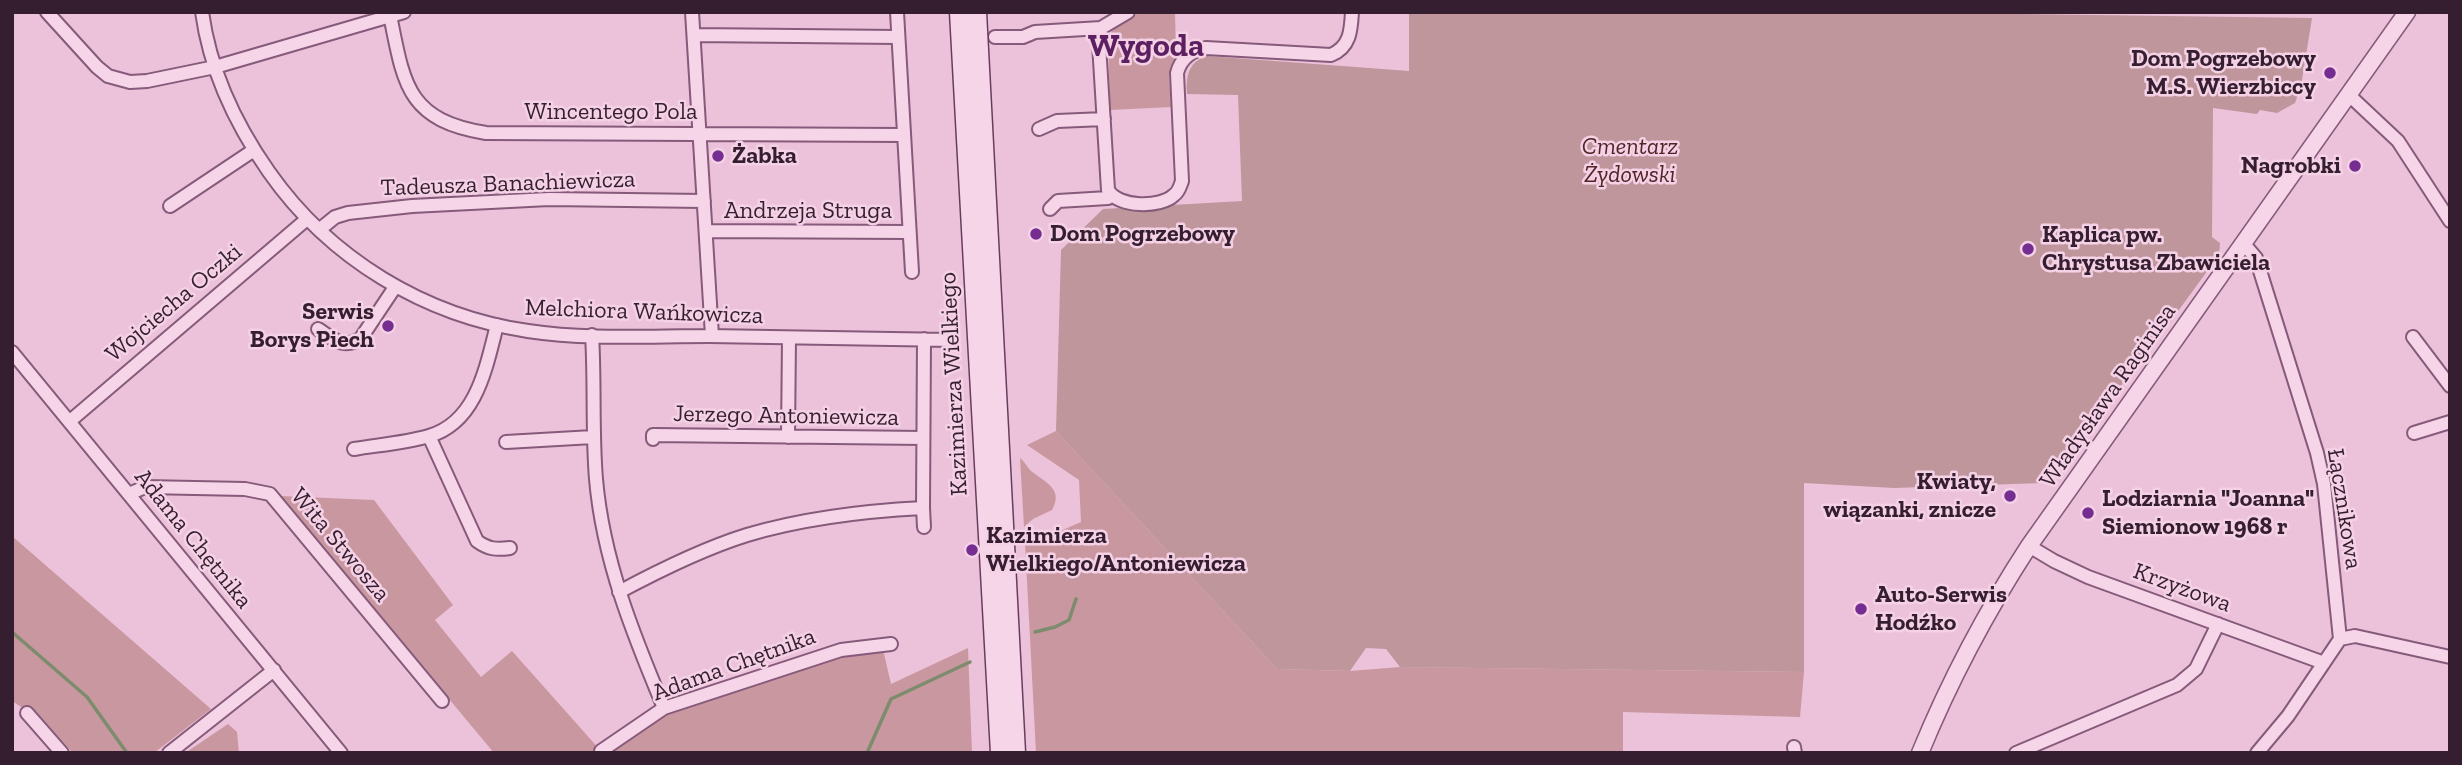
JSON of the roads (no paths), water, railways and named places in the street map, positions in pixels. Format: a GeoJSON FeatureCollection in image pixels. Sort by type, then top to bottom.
{"type":"FeatureCollection","features":[{"type":"Feature","properties":{"kind":"main road","name":"Kazimierza Wielkiego"},"geometry":{"type":"LineString","coordinates":[[959,12],[1000,753]]}},
{"type":"Feature","properties":{"kind":"main road","name":"Kazimierza Wielkiego"},"geometry":{"type":"LineString","coordinates":[[977,12],[1016,753]]}},
{"type":"Feature","properties":{"kind":"main road"},"geometry":{"type":"LineString","coordinates":[[987,529],[1005,533]]}},
{"type":"Feature","properties":{"kind":"street"},"geometry":{"type":"LineString","coordinates":[[47,12],[108,76],[120,80],[147,82],[215,66],[404,12]]}},
{"type":"Feature","properties":{"kind":"street","name":"Melchiora Wańkowicza"},"geometry":{"type":"LineString","coordinates":[[202,12],[215,66],[237,119],[280,188],[307,219],[336,245],[395,288],[444,309],[496,326],[530,332],[953,340]]}},
{"type":"Feature","properties":{"kind":"street"},"geometry":{"type":"LineString","coordinates":[[692,12],[712,336]]}},
{"type":"Feature","properties":{"kind":"street"},"geometry":{"type":"LineString","coordinates":[[897,12],[912,272]]}},
{"type":"Feature","properties":{"kind":"street"},"geometry":{"type":"LineString","coordinates":[[995,37],[1023,37],[1035,32],[1101,28],[1128,12]]}},
{"type":"Feature","properties":{"kind":"street"},"geometry":{"type":"LineString","coordinates":[[1101,28],[1099,44],[1107,184],[1111,195],[1126,203],[1138,204],[1168,200],[1176,194],[1182,181],[1177,74],[1190,53],[1206,48],[1331,55],[1345,46],[1349,38],[1352,12]]}},
{"type":"Feature","properties":{"kind":"street","name":"Władysława Raginisa"},"geometry":{"type":"LineString","coordinates":[[1920,753],[1980,624],[2029,546],[2349,95],[2403,14]]}},
{"type":"Feature","properties":{"kind":"street","name":"Wincentego Pola"},"geometry":{"type":"LineString","coordinates":[[390,15],[402,75],[414,96],[430,113],[462,129],[486,134],[904,135]]}},
{"type":"Feature","properties":{"kind":"street"},"geometry":{"type":"LineString","coordinates":[[694,35],[898,37]]}},
{"type":"Feature","properties":{"kind":"street"},"geometry":{"type":"LineString","coordinates":[[2349,95],[2393,137],[2450,221]]}},
{"type":"Feature","properties":{"kind":"street"},"geometry":{"type":"LineString","coordinates":[[1039,129],[1057,121],[1104,119]]}},
{"type":"Feature","properties":{"kind":"street"},"geometry":{"type":"LineString","coordinates":[[170,206],[254,150]]}},
{"type":"Feature","properties":{"kind":"street"},"geometry":{"type":"LineString","coordinates":[[1050,209],[1058,201],[1108,198],[1111,195]]}},
{"type":"Feature","properties":{"kind":"street","name":"Tadeusza Banachiewicza"},"geometry":{"type":"LineString","coordinates":[[319,230],[335,217],[348,213],[412,206],[549,199],[704,201]]}},
{"type":"Feature","properties":{"kind":"street","name":"Wojciecha Oczki"},"geometry":{"type":"LineString","coordinates":[[70,421],[307,219]]}},
{"type":"Feature","properties":{"kind":"street","name":"Andrzeja Struga"},"geometry":{"type":"LineString","coordinates":[[706,231],[909,232]]}},
{"type":"Feature","properties":{"kind":"street","name":"Łącznikowa"},"geometry":{"type":"LineString","coordinates":[[2244,244],[2256,258],[2317,453],[2324,484],[2340,639]]}},
{"type":"Feature","properties":{"kind":"street"},"geometry":{"type":"LineString","coordinates":[[318,329],[341,344],[353,344],[361,338],[395,288]]}},
{"type":"Feature","properties":{"kind":"street"},"geometry":{"type":"LineString","coordinates":[[354,449],[429,436],[452,424],[473,401],[482,382],[496,326]]}},
{"type":"Feature","properties":{"kind":"street"},"geometry":{"type":"LineString","coordinates":[[592,335],[593,436],[600,510],[619,592],[664,708]]}},
{"type":"Feature","properties":{"kind":"street"},"geometry":{"type":"LineString","coordinates":[[2413,337],[2450,386]]}},
{"type":"Feature","properties":{"kind":"street"},"geometry":{"type":"LineString","coordinates":[[788,437],[789,338]]}},
{"type":"Feature","properties":{"kind":"street","name":"Jerzego Antoniewicza"},"geometry":{"type":"LineString","coordinates":[[923,508],[924,339]]}},
{"type":"Feature","properties":{"kind":"street","name":"Adama Chętnika"},"geometry":{"type":"LineString","coordinates":[[12,352],[341,753]]}},
{"type":"Feature","properties":{"kind":"street"},"geometry":{"type":"LineString","coordinates":[[2414,433],[2450,422]]}},
{"type":"Feature","properties":{"kind":"street","name":"Jerzego Antoniewicza"},"geometry":{"type":"LineString","coordinates":[[653,439],[653,435],[923,438]]}},
{"type":"Feature","properties":{"kind":"street"},"geometry":{"type":"LineString","coordinates":[[429,436],[477,541],[496,550],[510,548]]}},
{"type":"Feature","properties":{"kind":"street"},"geometry":{"type":"LineString","coordinates":[[506,442],[593,436]]}},
{"type":"Feature","properties":{"kind":"street","name":"Wita Stwosza"},"geometry":{"type":"LineString","coordinates":[[129,494],[145,487],[245,489],[270,494],[442,701]]}},
{"type":"Feature","properties":{"kind":"street"},"geometry":{"type":"LineString","coordinates":[[619,592],[680,561],[746,536],[839,515],[923,508],[924,527]]}},
{"type":"Feature","properties":{"kind":"street","name":"Krzyżowa"},"geometry":{"type":"LineString","coordinates":[[2029,546],[2088,577],[2325,663]]}},
{"type":"Feature","properties":{"kind":"street"},"geometry":{"type":"LineString","coordinates":[[2016,753],[2177,685],[2196,670],[2218,624]]}},
{"type":"Feature","properties":{"kind":"street"},"geometry":{"type":"LineString","coordinates":[[2257,753],[2288,716],[2340,639],[2355,636],[2450,657]]}},
{"type":"Feature","properties":{"kind":"street","name":"Adama Chętnika"},"geometry":{"type":"LineString","coordinates":[[601,751],[664,708],[841,650],[891,644]]}},
{"type":"Feature","properties":{"kind":"street"},"geometry":{"type":"LineString","coordinates":[[169,753],[274,670]]}},
{"type":"Feature","properties":{"kind":"street"},"geometry":{"type":"LineString","coordinates":[[27,713],[62,753]]}},
{"type":"Feature","properties":{"kind":"waterway"},"geometry":{"type":"LineString","coordinates":[[1035,632],[1069,620],[1076,599]]}},
{"type":"Feature","properties":{"kind":"waterway"},"geometry":{"type":"LineString","coordinates":[[12,632],[87,697],[127,753]]}},
{"type":"Feature","properties":{"kind":"waterway"},"geometry":{"type":"LineString","coordinates":[[867,753],[891,699],[970,662]]}},
{"type":"Feature","properties":{"kind":"place","name":"Dom Pogrzebowy M.S. Wierzbiccy"},"geometry":{"type":"Point","coordinates":[2330,73]}},
{"type":"Feature","properties":{"kind":"place","name":"Żabka"},"geometry":{"type":"Point","coordinates":[718,156]}},
{"type":"Feature","properties":{"kind":"place","name":"Nagrobki"},"geometry":{"type":"Point","coordinates":[2355,166]}},
{"type":"Feature","properties":{"kind":"place","name":"Dom Pogrzebowy"},"geometry":{"type":"Point","coordinates":[1036,234]}},
{"type":"Feature","properties":{"kind":"place","name":"Kaplica pw. Chrystusa Zbawiciela"},"geometry":{"type":"Point","coordinates":[2028,249]}},
{"type":"Feature","properties":{"kind":"place","name":"Serwis Borys Piech"},"geometry":{"type":"Point","coordinates":[388,326]}},
{"type":"Feature","properties":{"kind":"place","name":"Kwiaty, wiązanki, znicze"},"geometry":{"type":"Point","coordinates":[2010,496]}},
{"type":"Feature","properties":{"kind":"place","name":"Lodziarnia \"Joanna\" Siemionow 1968 r"},"geometry":{"type":"Point","coordinates":[2088,513]}},
{"type":"Feature","properties":{"kind":"place","name":"Kazimierza Wielkiego/Antoniewicza"},"geometry":{"type":"Point","coordinates":[972,550]}},
{"type":"Feature","properties":{"kind":"place","name":"Auto-Serwis Hodźko"},"geometry":{"type":"Point","coordinates":[1861,609]}},
{"type":"Feature","properties":{"kind":"district","name":"Wygoda"},"geometry":{"type":"Point","coordinates":[1146,47]}},
{"type":"Feature","properties":{"kind":"park label","name":"Cmentarz Żydowski"},"geometry":{"type":"Point","coordinates":[1630,161]}}]}
